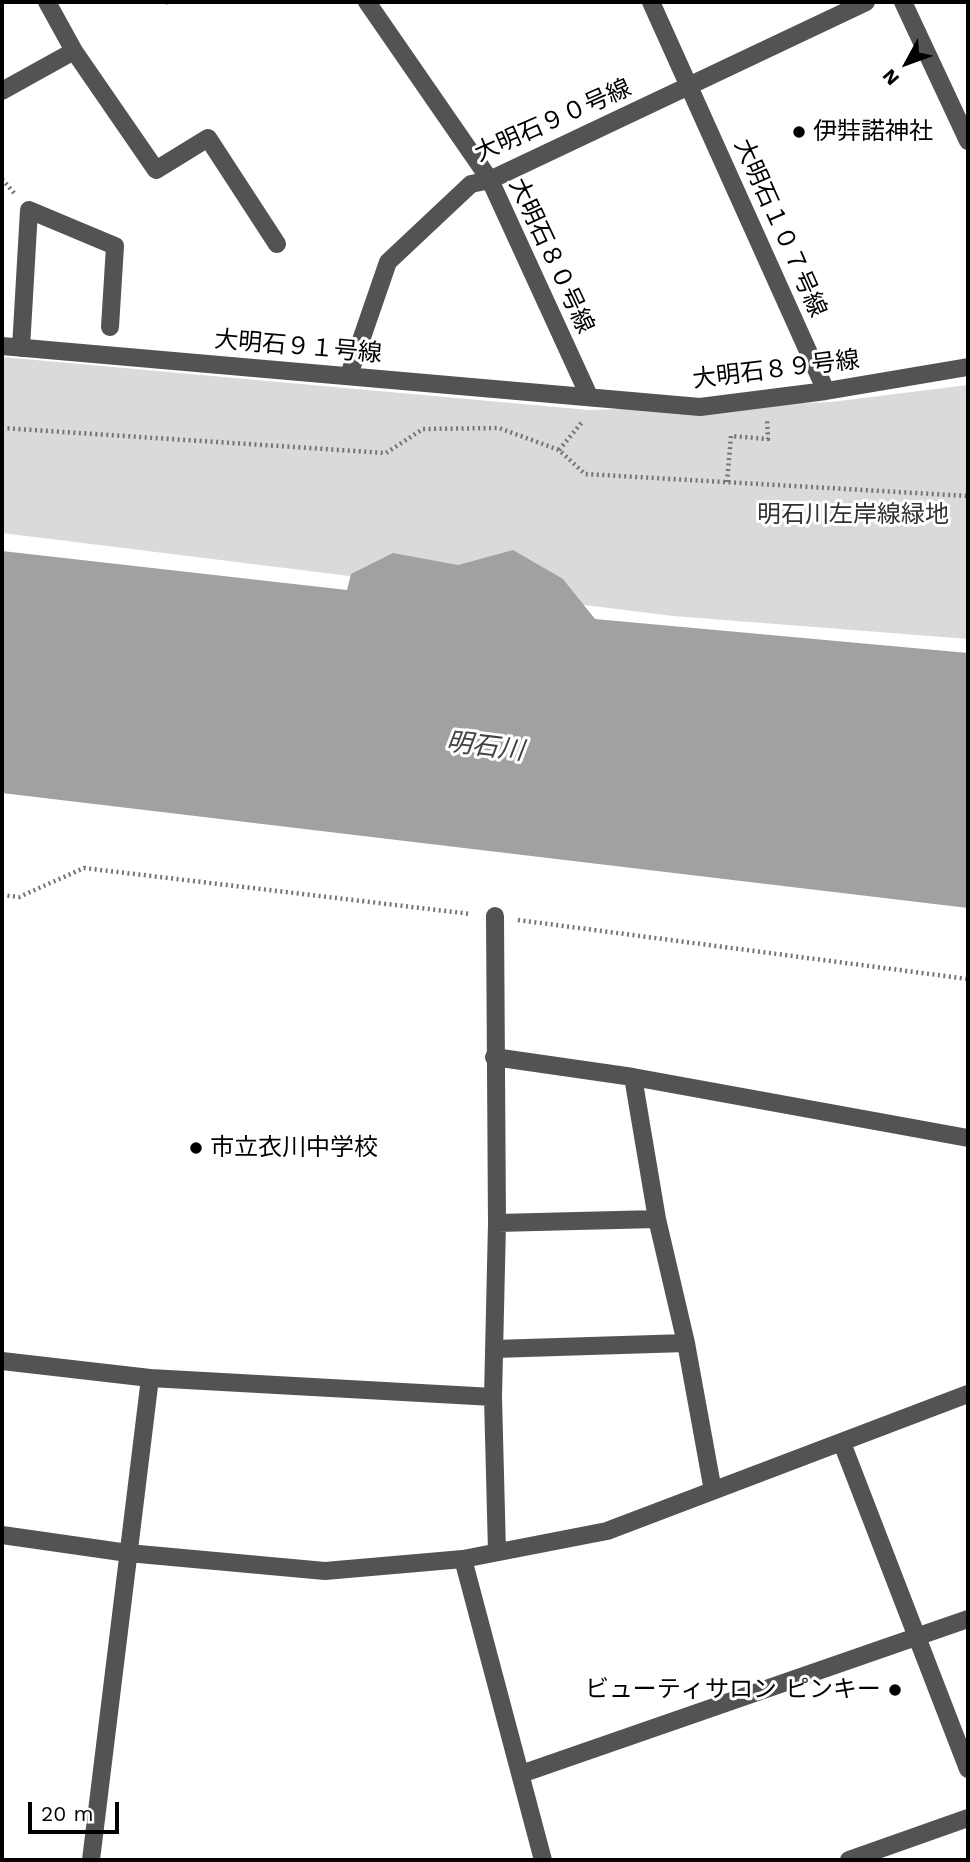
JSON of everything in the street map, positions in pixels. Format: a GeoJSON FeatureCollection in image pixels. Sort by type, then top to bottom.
{"type":"FeatureCollection","features":[{"type":"Feature","properties":{"kind":"street"},"geometry":{"type":"LineString","coordinates":[[47,2],[74,51],[156,170],[208,138],[277,244]]}},
{"type":"Feature","properties":{"kind":"street","name":"大明石８０号線"},"geometry":{"type":"LineString","coordinates":[[367,2],[490,180],[589,396]]}},
{"type":"Feature","properties":{"kind":"street","name":"大明石１０７号線"},"geometry":{"type":"LineString","coordinates":[[651,2],[826,391]]}},
{"type":"Feature","properties":{"kind":"street","name":"大明石９０号線"},"geometry":{"type":"LineString","coordinates":[[349,376],[388,262],[471,184],[490,180],[866,2]]}},
{"type":"Feature","properties":{"kind":"street"},"geometry":{"type":"LineString","coordinates":[[903,2],[968,141]]}},
{"type":"Feature","properties":{"kind":"street"},"geometry":{"type":"LineString","coordinates":[[2,91],[74,51]]}},
{"type":"Feature","properties":{"kind":"street"},"geometry":{"type":"LineString","coordinates":[[20,348],[29,210],[115,246],[110,327]]}},
{"type":"Feature","properties":{"kind":"street","name":"大明石９１号線"},"geometry":{"type":"LineString","coordinates":[[2,346],[589,396]]}},
{"type":"Feature","properties":{"kind":"street","name":"大明石８９号線"},"geometry":{"type":"LineString","coordinates":[[589,396],[700,407],[826,391],[968,368]]}},
{"type":"Feature","properties":{"kind":"street"},"geometry":{"type":"LineString","coordinates":[[495,916],[497,1223],[493,1397],[497,1552]]}},
{"type":"Feature","properties":{"kind":"street"},"geometry":{"type":"LineString","coordinates":[[494,1057],[633,1077],[968,1138]]}},
{"type":"Feature","properties":{"kind":"street"},"geometry":{"type":"LineString","coordinates":[[633,1077],[657,1219],[686,1343],[713,1491]]}},
{"type":"Feature","properties":{"kind":"street"},"geometry":{"type":"LineString","coordinates":[[497,1223],[657,1219]]}},
{"type":"Feature","properties":{"kind":"street"},"geometry":{"type":"LineString","coordinates":[[494,1349],[686,1343]]}},
{"type":"Feature","properties":{"kind":"street"},"geometry":{"type":"LineString","coordinates":[[2,1361],[150,1378],[493,1397]]}},
{"type":"Feature","properties":{"kind":"street"},"geometry":{"type":"LineString","coordinates":[[91,1860],[150,1378]]}},
{"type":"Feature","properties":{"kind":"street"},"geometry":{"type":"LineString","coordinates":[[2,1535],[128,1553],[325,1571],[463,1559],[607,1531],[968,1394]]}},
{"type":"Feature","properties":{"kind":"street"},"geometry":{"type":"LineString","coordinates":[[842,1443],[968,1769]]}},
{"type":"Feature","properties":{"kind":"street"},"geometry":{"type":"LineString","coordinates":[[463,1559],[543,1860]]}},
{"type":"Feature","properties":{"kind":"street"},"geometry":{"type":"LineString","coordinates":[[521,1774],[968,1619]]}},
{"type":"Feature","properties":{"kind":"street"},"geometry":{"type":"LineString","coordinates":[[849,1860],[968,1818]]}},
{"type":"Feature","properties":{"kind":"path"},"geometry":{"type":"LineString","coordinates":[[559,450],[580,424]]}},
{"type":"Feature","properties":{"kind":"path"},"geometry":{"type":"LineString","coordinates":[[2,428],[386,453],[423,429],[499,428],[559,450],[585,474],[968,496]]}},
{"type":"Feature","properties":{"kind":"path"},"geometry":{"type":"LineString","coordinates":[[727,482],[731,436],[768,439]]}},
{"type":"Feature","properties":{"kind":"green space","name":"明石川左岸線緑地"},"geometry":{"type":"Polygon","coordinates":[[[2,357],[589,410],[831,402],[968,385],[968,639],[673,616],[2,533],[2,357]]]}},
{"type":"Feature","properties":{"kind":"water","name":"明石川"},"geometry":{"type":"Polygon","coordinates":[[[513,550],[563,579],[595,619],[968,653],[968,908],[2,793],[2,551],[347,590],[351,574],[393,553],[458,565],[513,550]]]}},
{"type":"Feature","properties":{"kind":"place","name":"伊弉諾神社"},"geometry":{"type":"Point","coordinates":[799,132]}},
{"type":"Feature","properties":{"kind":"place","name":"市立衣川中学校"},"geometry":{"type":"Point","coordinates":[196,1148]}},
{"type":"Feature","properties":{"kind":"place","name":"ビューティサロン ピンキー"},"geometry":{"type":"Point","coordinates":[895,1690]}}]}
